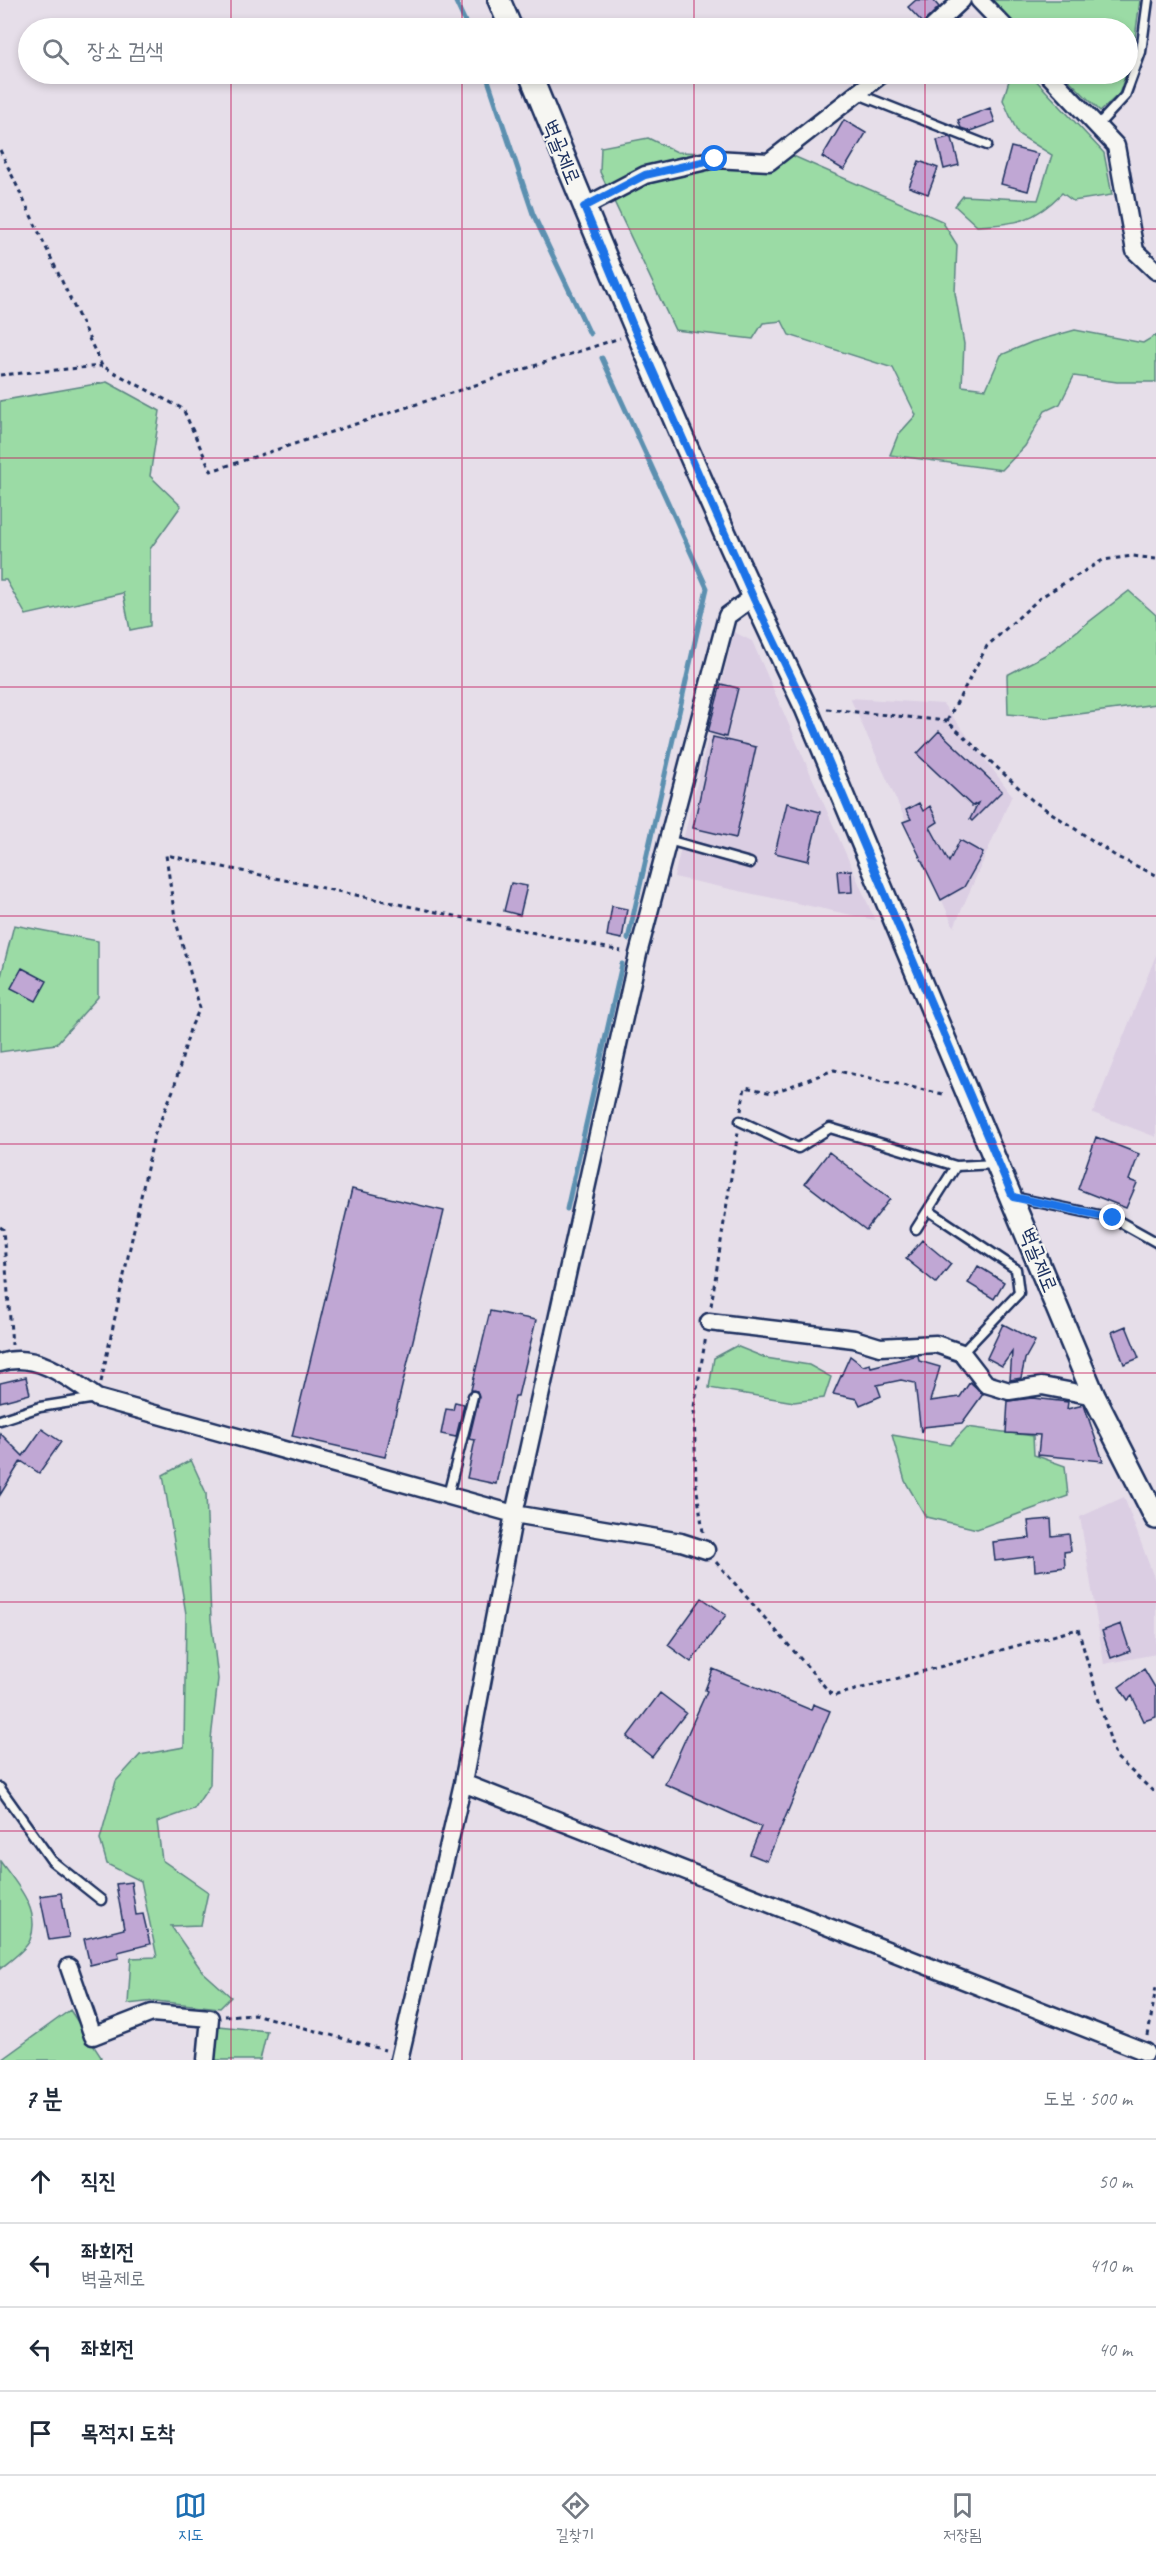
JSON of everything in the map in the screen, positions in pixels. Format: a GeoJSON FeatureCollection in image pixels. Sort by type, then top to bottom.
{"type":"FeatureCollection","features":[{"type":"Feature","properties":{"kind":"street"},"geometry":{"type":"LineString","coordinates":[[499,0],[507,18]]}},
{"type":"Feature","properties":{"kind":"street"},"geometry":{"type":"LineString","coordinates":[[943,18],[962,0]]}},
{"type":"Feature","properties":{"kind":"street"},"geometry":{"type":"LineString","coordinates":[[979,0],[996,18]]}},
{"type":"Feature","properties":{"kind":"street","name":"벽골제로"},"geometry":{"type":"LineString","coordinates":[[534,84],[636,333],[753,597],[806,708],[1013,1197],[1094,1395],[1156,1518]]}},
{"type":"Feature","properties":{"kind":"street"},"geometry":{"type":"LineString","coordinates":[[584,207],[645,175],[715,159],[769,162],[870,84]]}},
{"type":"Feature","properties":{"kind":"street"},"geometry":{"type":"LineString","coordinates":[[1057,84],[1116,146],[1135,251],[1156,271]]}},
{"type":"Feature","properties":{"kind":"street"},"geometry":{"type":"LineString","coordinates":[[400,2057],[463,1783],[514,1514],[638,954],[727,616],[753,597]]}},
{"type":"Feature","properties":{"kind":"street"},"geometry":{"type":"LineString","coordinates":[[709,1322],[854,1339],[880,1347],[936,1344],[962,1353],[986,1384],[1009,1391],[1042,1386],[1094,1395]]}},
{"type":"Feature","properties":{"kind":"street"},"geometry":{"type":"LineString","coordinates":[[7,1361],[41,1364],[69,1378],[97,1398],[514,1514],[681,1542],[706,1550]]}},
{"type":"Feature","properties":{"kind":"street"},"geometry":{"type":"LineString","coordinates":[[463,1783],[1146,2052]]}},
{"type":"Feature","properties":{"kind":"street"},"geometry":{"type":"LineString","coordinates":[[69,1967],[93,2036],[152,2013],[210,2018],[206,2060]]}},
{"type":"Feature","properties":{"kind":"lane"},"geometry":{"type":"LineString","coordinates":[[1138,60],[1148,0]]}},
{"type":"Feature","properties":{"kind":"lane"},"geometry":{"type":"LineString","coordinates":[[1097,126],[1125,96],[1129,84]]}},
{"type":"Feature","properties":{"kind":"lane"},"geometry":{"type":"LineString","coordinates":[[858,94],[987,145]]}},
{"type":"Feature","properties":{"kind":"lane"},"geometry":{"type":"LineString","coordinates":[[668,840],[750,863]]}},
{"type":"Feature","properties":{"kind":"lane"},"geometry":{"type":"LineString","coordinates":[[740,1121],[798,1148],[830,1128],[956,1166],[999,1164]]}},
{"type":"Feature","properties":{"kind":"lane"},"geometry":{"type":"LineString","coordinates":[[916,1229],[956,1166]]}},
{"type":"Feature","properties":{"kind":"lane"},"geometry":{"type":"LineString","coordinates":[[1013,1197],[1113,1218],[1156,1242]]}},
{"type":"Feature","properties":{"kind":"lane"},"geometry":{"type":"LineString","coordinates":[[928,1210],[1016,1269],[1018,1293],[962,1353]]}},
{"type":"Feature","properties":{"kind":"lane"},"geometry":{"type":"LineString","coordinates":[[448,1495],[473,1396]]}},
{"type":"Feature","properties":{"kind":"lane"},"geometry":{"type":"LineString","coordinates":[[0,1420],[40,1407],[97,1398]]}},
{"type":"Feature","properties":{"kind":"lane"},"geometry":{"type":"LineString","coordinates":[[0,1788],[52,1861],[101,1900]]}},
{"type":"Feature","properties":{"kind":"path"},"geometry":{"type":"LineString","coordinates":[[0,150],[102,366]]}},
{"type":"Feature","properties":{"kind":"path"},"geometry":{"type":"LineString","coordinates":[[0,375],[102,366],[183,409],[211,471],[636,333]]}},
{"type":"Feature","properties":{"kind":"path"},"geometry":{"type":"LineString","coordinates":[[947,720],[987,646],[1041,597],[1103,560],[1133,556],[1156,559]]}},
{"type":"Feature","properties":{"kind":"path"},"geometry":{"type":"LineString","coordinates":[[806,708],[947,720],[1032,800],[1117,857],[1156,875]]}},
{"type":"Feature","properties":{"kind":"path"},"geometry":{"type":"LineString","coordinates":[[97,1398],[154,1136],[174,1088],[190,1029],[200,1008],[175,918],[166,855],[638,954]]}},
{"type":"Feature","properties":{"kind":"path"},"geometry":{"type":"LineString","coordinates":[[972,1100],[834,1070],[772,1093],[745,1087],[694,1407],[696,1484],[706,1550],[834,1696],[1078,1629],[1115,1756],[1156,1794]]}},
{"type":"Feature","properties":{"kind":"path"},"geometry":{"type":"LineString","coordinates":[[0,1227],[3,1229],[7,1361]]}},
{"type":"Feature","properties":{"kind":"path"},"geometry":{"type":"LineString","coordinates":[[1146,2052],[1156,1987]]}},
{"type":"Feature","properties":{"kind":"path"},"geometry":{"type":"LineString","coordinates":[[210,2018],[254,2014],[400,2057]]}},
{"type":"Feature","properties":{"kind":"shaded area"},"geometry":{"type":"Polygon","coordinates":[[[734,632],[752,641],[875,920],[674,877],[734,632]]]}},
{"type":"Feature","properties":{"kind":"shaded area"},"geometry":{"type":"Polygon","coordinates":[[[850,698],[943,704],[1012,795],[954,927],[850,698]]]}},
{"type":"Feature","properties":{"kind":"shaded area"},"geometry":{"type":"Polygon","coordinates":[[[1156,955],[1156,1137],[1093,1113],[1156,955]]]}},
{"type":"Feature","properties":{"kind":"shaded area"},"geometry":{"type":"Polygon","coordinates":[[[1124,1497],[1156,1583],[1156,1654],[1104,1664],[1080,1517],[1124,1497]]]}},
{"type":"Feature","properties":{"kind":"green space"},"geometry":{"type":"Polygon","coordinates":[[[990,0],[1140,0],[1138,18],[1008,18],[990,0]]]}},
{"type":"Feature","properties":{"kind":"green space"},"geometry":{"type":"Polygon","coordinates":[[[1008,84],[1039,84],[1104,153],[1112,195],[1073,201],[1062,193],[1052,203],[1024,220],[977,226],[955,206],[963,196],[1038,200],[1052,155],[1018,134],[1003,100],[1008,84]]]}},
{"type":"Feature","properties":{"kind":"green space"},"geometry":{"type":"Polygon","coordinates":[[[1073,84],[1122,84],[1119,94],[1100,111],[1073,84]]]}},
{"type":"Feature","properties":{"kind":"green space"},"geometry":{"type":"Polygon","coordinates":[[[648,138],[677,152],[791,155],[942,221],[957,245],[955,293],[964,344],[962,386],[986,389],[1001,355],[1032,342],[1075,330],[1143,343],[1156,335],[1156,382],[1117,382],[1074,376],[1060,404],[1045,411],[1025,446],[1002,470],[890,455],[898,435],[916,415],[893,368],[789,335],[782,321],[763,323],[753,339],[675,330],[600,172],[601,147],[648,138]]]}},
{"type":"Feature","properties":{"kind":"green space"},"geometry":{"type":"Polygon","coordinates":[[[107,382],[160,411],[150,476],[181,506],[150,549],[150,626],[130,630],[123,593],[26,615],[6,580],[0,580],[0,401],[107,382]]]}},
{"type":"Feature","properties":{"kind":"green space"},"geometry":{"type":"Polygon","coordinates":[[[1129,591],[1156,615],[1156,704],[1048,718],[1008,714],[1007,675],[1047,654],[1129,591]]]}},
{"type":"Feature","properties":{"kind":"green space"},"geometry":{"type":"Polygon","coordinates":[[[14,925],[98,941],[98,997],[56,1044],[0,1052],[0,980],[14,925]]]}},
{"type":"Feature","properties":{"kind":"green space"},"geometry":{"type":"Polygon","coordinates":[[[736,1346],[766,1358],[809,1365],[831,1377],[824,1398],[794,1402],[709,1388],[714,1358],[736,1346]]]}},
{"type":"Feature","properties":{"kind":"green space"},"geometry":{"type":"Polygon","coordinates":[[[967,1427],[1033,1436],[1034,1455],[1065,1466],[1068,1496],[977,1529],[926,1517],[905,1481],[892,1435],[950,1445],[967,1427]]]}},
{"type":"Feature","properties":{"kind":"green space"},"geometry":{"type":"Polygon","coordinates":[[[191,1460],[206,1493],[211,1619],[218,1679],[211,1739],[210,1785],[194,1809],[157,1822],[162,1860],[208,1892],[201,1925],[171,1926],[202,1971],[231,1997],[220,2008],[155,2001],[128,2004],[131,1958],[157,1957],[141,1881],[107,1864],[100,1839],[116,1781],[140,1755],[184,1747],[186,1614],[163,1475],[191,1460]]]}},
{"type":"Feature","properties":{"kind":"green space"},"geometry":{"type":"Polygon","coordinates":[[[0,1861],[26,1898],[33,1919],[33,1929],[25,1948],[0,1969],[0,1861]]]}},
{"type":"Feature","properties":{"kind":"green space"},"geometry":{"type":"Polygon","coordinates":[[[70,2010],[101,2057],[100,2060],[1,2060],[70,2010]]]}},
{"type":"Feature","properties":{"kind":"green space"},"geometry":{"type":"Polygon","coordinates":[[[218,2026],[267,2031],[260,2060],[214,2060],[218,2026]]]}},
{"type":"Feature","properties":{"kind":"building"},"geometry":{"type":"Polygon","coordinates":[[[916,0],[933,0],[939,7],[928,18],[918,18],[908,7],[916,0]]]}},
{"type":"Feature","properties":{"kind":"building"},"geometry":{"type":"Polygon","coordinates":[[[990,108],[995,122],[970,131],[961,128],[958,120],[990,108]]]}},
{"type":"Feature","properties":{"kind":"building"},"geometry":{"type":"Polygon","coordinates":[[[844,120],[866,133],[844,170],[822,157],[844,120]]]}},
{"type":"Feature","properties":{"kind":"building"},"geometry":{"type":"Polygon","coordinates":[[[952,138],[959,165],[944,169],[937,140],[952,138]]]}},
{"type":"Feature","properties":{"kind":"building"},"geometry":{"type":"Polygon","coordinates":[[[1011,147],[1038,154],[1028,191],[1001,184],[1011,147]]]}},
{"type":"Feature","properties":{"kind":"building"},"geometry":{"type":"Polygon","coordinates":[[[919,161],[938,168],[928,194],[909,187],[919,161]]]}},
{"type":"Feature","properties":{"kind":"building"},"geometry":{"type":"Polygon","coordinates":[[[721,684],[738,688],[726,737],[708,732],[721,684]]]}},
{"type":"Feature","properties":{"kind":"building"},"geometry":{"type":"Polygon","coordinates":[[[939,731],[1002,791],[972,821],[970,819],[978,803],[972,806],[917,754],[939,731]]]}},
{"type":"Feature","properties":{"kind":"building"},"geometry":{"type":"Polygon","coordinates":[[[713,737],[756,747],[736,838],[693,828],[713,737]]]}},
{"type":"Feature","properties":{"kind":"building"},"geometry":{"type":"Polygon","coordinates":[[[787,803],[820,812],[808,861],[775,853],[787,803]]]}},
{"type":"Feature","properties":{"kind":"building"},"geometry":{"type":"Polygon","coordinates":[[[919,803],[923,811],[930,806],[938,822],[930,827],[949,862],[960,840],[983,853],[964,887],[941,900],[903,822],[911,819],[906,810],[919,803]]]}},
{"type":"Feature","properties":{"kind":"building"},"geometry":{"type":"Polygon","coordinates":[[[851,870],[852,892],[839,893],[837,871],[851,870]]]}},
{"type":"Feature","properties":{"kind":"building"},"geometry":{"type":"Polygon","coordinates":[[[511,883],[527,886],[520,915],[504,911],[511,883]]]}},
{"type":"Feature","properties":{"kind":"building"},"geometry":{"type":"Polygon","coordinates":[[[612,906],[627,909],[622,939],[607,936],[612,906]]]}},
{"type":"Feature","properties":{"kind":"building"},"geometry":{"type":"Polygon","coordinates":[[[22,968],[47,981],[36,1001],[11,988],[22,968]]]}},
{"type":"Feature","properties":{"kind":"building"},"geometry":{"type":"Polygon","coordinates":[[[1096,1137],[1139,1154],[1129,1180],[1137,1183],[1126,1208],[1078,1189],[1096,1137]]]}},
{"type":"Feature","properties":{"kind":"building"},"geometry":{"type":"Polygon","coordinates":[[[829,1152],[890,1199],[866,1230],[805,1183],[829,1152]]]}},
{"type":"Feature","properties":{"kind":"building"},"geometry":{"type":"Polygon","coordinates":[[[352,1189],[444,1211],[385,1457],[292,1436],[352,1189]]]}},
{"type":"Feature","properties":{"kind":"building"},"geometry":{"type":"Polygon","coordinates":[[[922,1240],[951,1264],[936,1283],[906,1259],[922,1240]]]}},
{"type":"Feature","properties":{"kind":"building"},"geometry":{"type":"Polygon","coordinates":[[[978,1266],[1004,1282],[994,1299],[968,1283],[978,1266]]]}},
{"type":"Feature","properties":{"kind":"building"},"geometry":{"type":"Polygon","coordinates":[[[490,1311],[536,1320],[518,1396],[515,1396],[496,1484],[467,1478],[475,1440],[469,1439],[479,1397],[477,1391],[471,1390],[490,1311]]]}},
{"type":"Feature","properties":{"kind":"building"},"geometry":{"type":"Polygon","coordinates":[[[1003,1324],[1035,1341],[1025,1359],[1021,1378],[1010,1380],[1012,1352],[1002,1366],[987,1358],[1003,1324]]]}},
{"type":"Feature","properties":{"kind":"building"},"geometry":{"type":"Polygon","coordinates":[[[1126,1326],[1139,1358],[1124,1364],[1112,1332],[1126,1326]]]}},
{"type":"Feature","properties":{"kind":"building"},"geometry":{"type":"Polygon","coordinates":[[[918,1355],[919,1361],[940,1367],[930,1401],[960,1397],[970,1382],[983,1394],[962,1423],[923,1427],[921,1433],[915,1383],[901,1380],[877,1385],[881,1396],[860,1405],[857,1399],[833,1394],[850,1356],[863,1366],[870,1364],[871,1367],[918,1355]]]}},
{"type":"Feature","properties":{"kind":"building"},"geometry":{"type":"Polygon","coordinates":[[[26,1377],[30,1394],[0,1402],[0,1383],[26,1377]]]}},
{"type":"Feature","properties":{"kind":"building"},"geometry":{"type":"Polygon","coordinates":[[[1032,1398],[1068,1402],[1067,1409],[1084,1405],[1103,1461],[1038,1455],[1040,1435],[1006,1433],[1008,1401],[1032,1398]]]}},
{"type":"Feature","properties":{"kind":"building"},"geometry":{"type":"Polygon","coordinates":[[[455,1402],[464,1404],[456,1437],[441,1434],[446,1409],[453,1410],[455,1402]]]}},
{"type":"Feature","properties":{"kind":"building"},"geometry":{"type":"Polygon","coordinates":[[[42,1429],[61,1442],[39,1473],[21,1461],[0,1495],[0,1433],[23,1456],[42,1429]]]}},
{"type":"Feature","properties":{"kind":"building"},"geometry":{"type":"Polygon","coordinates":[[[1051,1519],[1052,1536],[1069,1534],[1071,1551],[1064,1552],[1065,1567],[1035,1571],[1034,1556],[995,1561],[993,1542],[1030,1538],[1028,1521],[1051,1519]]]}},
{"type":"Feature","properties":{"kind":"building"},"geometry":{"type":"Polygon","coordinates":[[[702,1598],[726,1615],[691,1662],[668,1645],[702,1598]]]}},
{"type":"Feature","properties":{"kind":"building"},"geometry":{"type":"Polygon","coordinates":[[[1121,1624],[1130,1651],[1111,1658],[1102,1631],[1121,1624]]]}},
{"type":"Feature","properties":{"kind":"building"},"geometry":{"type":"Polygon","coordinates":[[[713,1669],[811,1710],[813,1704],[830,1711],[767,1861],[750,1854],[761,1827],[665,1784],[707,1691],[705,1690],[713,1669]]]}},
{"type":"Feature","properties":{"kind":"building"},"geometry":{"type":"Polygon","coordinates":[[[1144,1669],[1156,1689],[1156,1717],[1144,1721],[1132,1696],[1128,1700],[1119,1687],[1144,1669]]]}},
{"type":"Feature","properties":{"kind":"building"},"geometry":{"type":"Polygon","coordinates":[[[660,1693],[686,1713],[652,1757],[627,1737],[660,1693]]]}},
{"type":"Feature","properties":{"kind":"building"},"geometry":{"type":"Polygon","coordinates":[[[131,1882],[136,1915],[143,1914],[150,1944],[118,1952],[119,1958],[90,1965],[84,1939],[124,1929],[116,1884],[131,1882]]]}},
{"type":"Feature","properties":{"kind":"building"},"geometry":{"type":"Polygon","coordinates":[[[61,1893],[69,1937],[49,1940],[40,1896],[61,1893]]]}},
{"type":"Feature","properties":{"kind":"waterway"},"geometry":{"type":"LineString","coordinates":[[455,0],[463,18]]}},
{"type":"Feature","properties":{"kind":"waterway"},"geometry":{"type":"LineString","coordinates":[[489,84],[533,214],[590,334]]}},
{"type":"Feature","properties":{"kind":"waterway"},"geometry":{"type":"LineString","coordinates":[[602,358],[707,588],[628,939]]}},
{"type":"Feature","properties":{"kind":"waterway"},"geometry":{"type":"LineString","coordinates":[[567,1209],[622,964]]}},
{"type":"Feature","properties":{"kind":"route"},"geometry":{"type":"LineString","coordinates":[[715,159],[645,175],[584,207],[636,333],[753,597],[806,708],[1013,1197],[1113,1218]]}}]}
